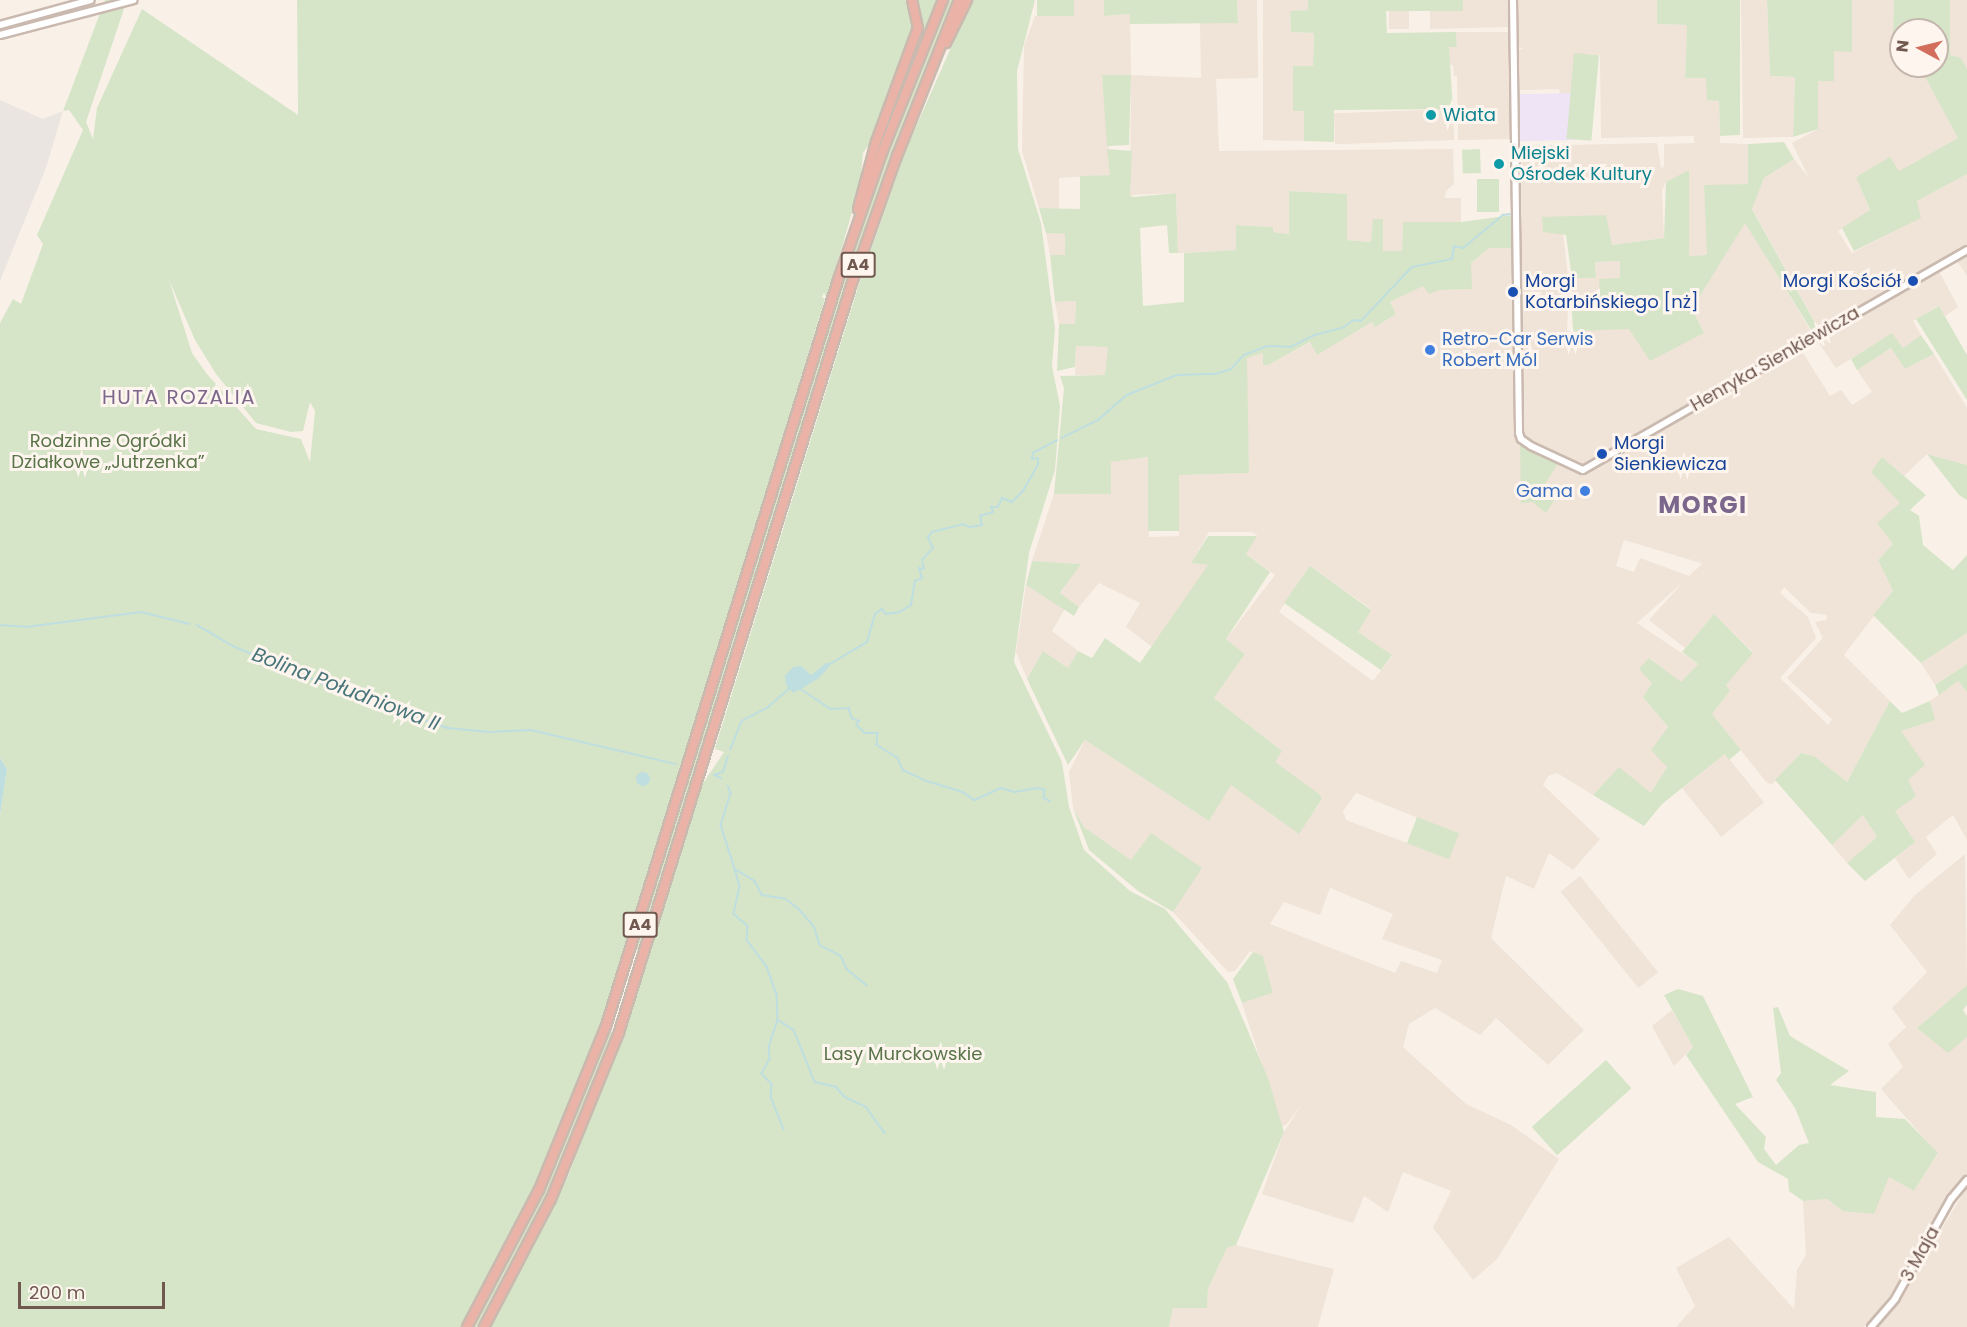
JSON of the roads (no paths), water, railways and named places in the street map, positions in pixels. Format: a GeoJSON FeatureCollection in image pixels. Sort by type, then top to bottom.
{"type":"FeatureCollection","features":[{"type":"Feature","properties":{"kind":"highway"},"geometry":{"type":"LineString","coordinates":[[852,239],[870,161],[918,28],[912,0]]}},
{"type":"Feature","properties":{"kind":"highway","name":"A4"},"geometry":{"type":"LineString","coordinates":[[467,1327],[548,1171],[617,995],[852,239],[943,0]]}},
{"type":"Feature","properties":{"kind":"highway","name":"A4"},"geometry":{"type":"LineString","coordinates":[[484,1327],[564,1170],[630,1001],[829,356],[912,117],[959,0]]}},
{"type":"Feature","properties":{"kind":"highway"},"geometry":{"type":"LineString","coordinates":[[912,117],[967,0]]}},
{"type":"Feature","properties":{"kind":"street"},"geometry":{"type":"LineString","coordinates":[[0,25],[91,0]]}},
{"type":"Feature","properties":{"kind":"street"},"geometry":{"type":"LineString","coordinates":[[0,35],[133,0]]}},
{"type":"Feature","properties":{"kind":"street","name":"Henryka Sienkiewicza"},"geometry":{"type":"LineString","coordinates":[[1513,0],[1519,433],[1524,441],[1583,470],[1967,250]]}},
{"type":"Feature","properties":{"kind":"street","name":"3 Maja"},"geometry":{"type":"LineString","coordinates":[[1871,1327],[1895,1299],[1951,1199],[1967,1180]]}},
{"type":"Feature","properties":{"kind":"water"},"geometry":{"type":"Polygon","coordinates":[[[826,663],[832,663],[819,678],[801,689],[793,693],[786,685],[785,676],[793,667],[801,666],[811,675],[826,663]]]}},
{"type":"Feature","properties":{"kind":"water"},"geometry":{"type":"Polygon","coordinates":[[[0,758],[7,769],[0,815],[0,758]]]}},
{"type":"Feature","properties":{"kind":"water"},"geometry":{"type":"Polygon","coordinates":[[[643,772],[648,774],[650,779],[648,784],[643,786],[638,784],[636,779],[638,774],[643,772]]]}},
{"type":"Feature","properties":{"kind":"waterway","name":"Bolina Południowa II"},"geometry":{"type":"LineString","coordinates":[[1062,438],[1098,420],[1127,395],[1177,375],[1215,374],[1231,369],[1244,355],[1267,346],[1291,347],[1315,335],[1344,327],[1354,320],[1361,321],[1412,267],[1452,259],[1454,246],[1463,248],[1503,215],[1510,214]]}},
{"type":"Feature","properties":{"kind":"waterway","name":"Bolina Południowa II"},"geometry":{"type":"LineString","coordinates":[[832,663],[867,642],[875,614],[882,609],[886,614],[900,612],[911,605],[915,581],[922,578],[919,568],[924,569],[922,560],[933,548],[928,538],[932,532],[963,524],[970,527],[982,525],[980,516],[993,512],[991,507],[998,507],[1002,498],[1012,502],[1023,491],[1038,465],[1038,459],[1032,459],[1033,453],[1057,440]]}},
{"type":"Feature","properties":{"kind":"waterway","name":"Bolina Południowa II"},"geometry":{"type":"LineString","coordinates":[[0,625],[26,627],[141,612],[190,624]]}},
{"type":"Feature","properties":{"kind":"waterway","name":"Bolina Południowa II"},"geometry":{"type":"LineString","coordinates":[[197,625],[233,646],[347,694],[448,728],[489,732],[531,730],[676,764]]}},
{"type":"Feature","properties":{"kind":"waterway","name":"Bolina Południowa II"},"geometry":{"type":"LineString","coordinates":[[730,750],[742,721],[768,707],[789,689]]}},
{"type":"Feature","properties":{"kind":"waterway"},"geometry":{"type":"LineString","coordinates":[[801,689],[831,709],[849,708],[852,718],[859,721],[857,725],[865,733],[878,733],[877,745],[898,758],[903,770],[927,781],[963,792],[975,800],[1001,788],[1015,792],[1038,788],[1045,790],[1044,798],[1050,801]]}},
{"type":"Feature","properties":{"kind":"waterway","name":"Bolina Południowa II"},"geometry":{"type":"LineString","coordinates":[[714,775],[723,772],[728,757]]}},
{"type":"Feature","properties":{"kind":"waterway","name":"Bolina Południowa II"},"geometry":{"type":"LineString","coordinates":[[715,775],[721,778]]}},
{"type":"Feature","properties":{"kind":"waterway"},"geometry":{"type":"LineString","coordinates":[[728,786],[731,793],[721,825],[735,869],[755,881],[762,895],[786,899],[799,909],[814,926],[820,945],[841,956],[847,969],[867,985]]}},
{"type":"Feature","properties":{"kind":"waterway"},"geometry":{"type":"LineString","coordinates":[[735,869],[740,886],[734,914],[748,926],[747,940],[767,967],[777,994],[778,1020],[794,1030],[815,1082],[836,1087],[845,1097],[866,1107],[885,1133]]}},
{"type":"Feature","properties":{"kind":"waterway"},"geometry":{"type":"LineString","coordinates":[[778,1020],[769,1048],[770,1059],[762,1074],[772,1084],[771,1097],[784,1130]]}},
{"type":"Feature","properties":{"kind":"place","name":"Wiata"},"geometry":{"type":"Point","coordinates":[1431,115]}},
{"type":"Feature","properties":{"kind":"place","name":"Miejski Ośrodek Kultury"},"geometry":{"type":"Point","coordinates":[1499,164]}},
{"type":"Feature","properties":{"kind":"place","name":"Morgi Kościół"},"geometry":{"type":"Point","coordinates":[1913,281]}},
{"type":"Feature","properties":{"kind":"place","name":"Morgi Kotarbińskiego [nż]"},"geometry":{"type":"Point","coordinates":[1513,292]}},
{"type":"Feature","properties":{"kind":"place","name":"Retro-Car Serwis Robert Mól"},"geometry":{"type":"Point","coordinates":[1430,350]}},
{"type":"Feature","properties":{"kind":"place","name":"Morgi Sienkiewicza"},"geometry":{"type":"Point","coordinates":[1602,454]}},
{"type":"Feature","properties":{"kind":"place","name":"Gama"},"geometry":{"type":"Point","coordinates":[1585,491]}},
{"type":"Feature","properties":{"kind":"district","name":"HUTA ROZALIA"},"geometry":{"type":"Point","coordinates":[179,397]}},
{"type":"Feature","properties":{"kind":"district","name":"MORGI"},"geometry":{"type":"Point","coordinates":[1703,505]}},
{"type":"Feature","properties":{"kind":"park label","name":"Rodzinne Ogródki Działkowe „Jutrzenka”"},"geometry":{"type":"Point","coordinates":[108,452]}},
{"type":"Feature","properties":{"kind":"park label","name":"Lasy Murckowskie"},"geometry":{"type":"Point","coordinates":[903,1054]}}]}
